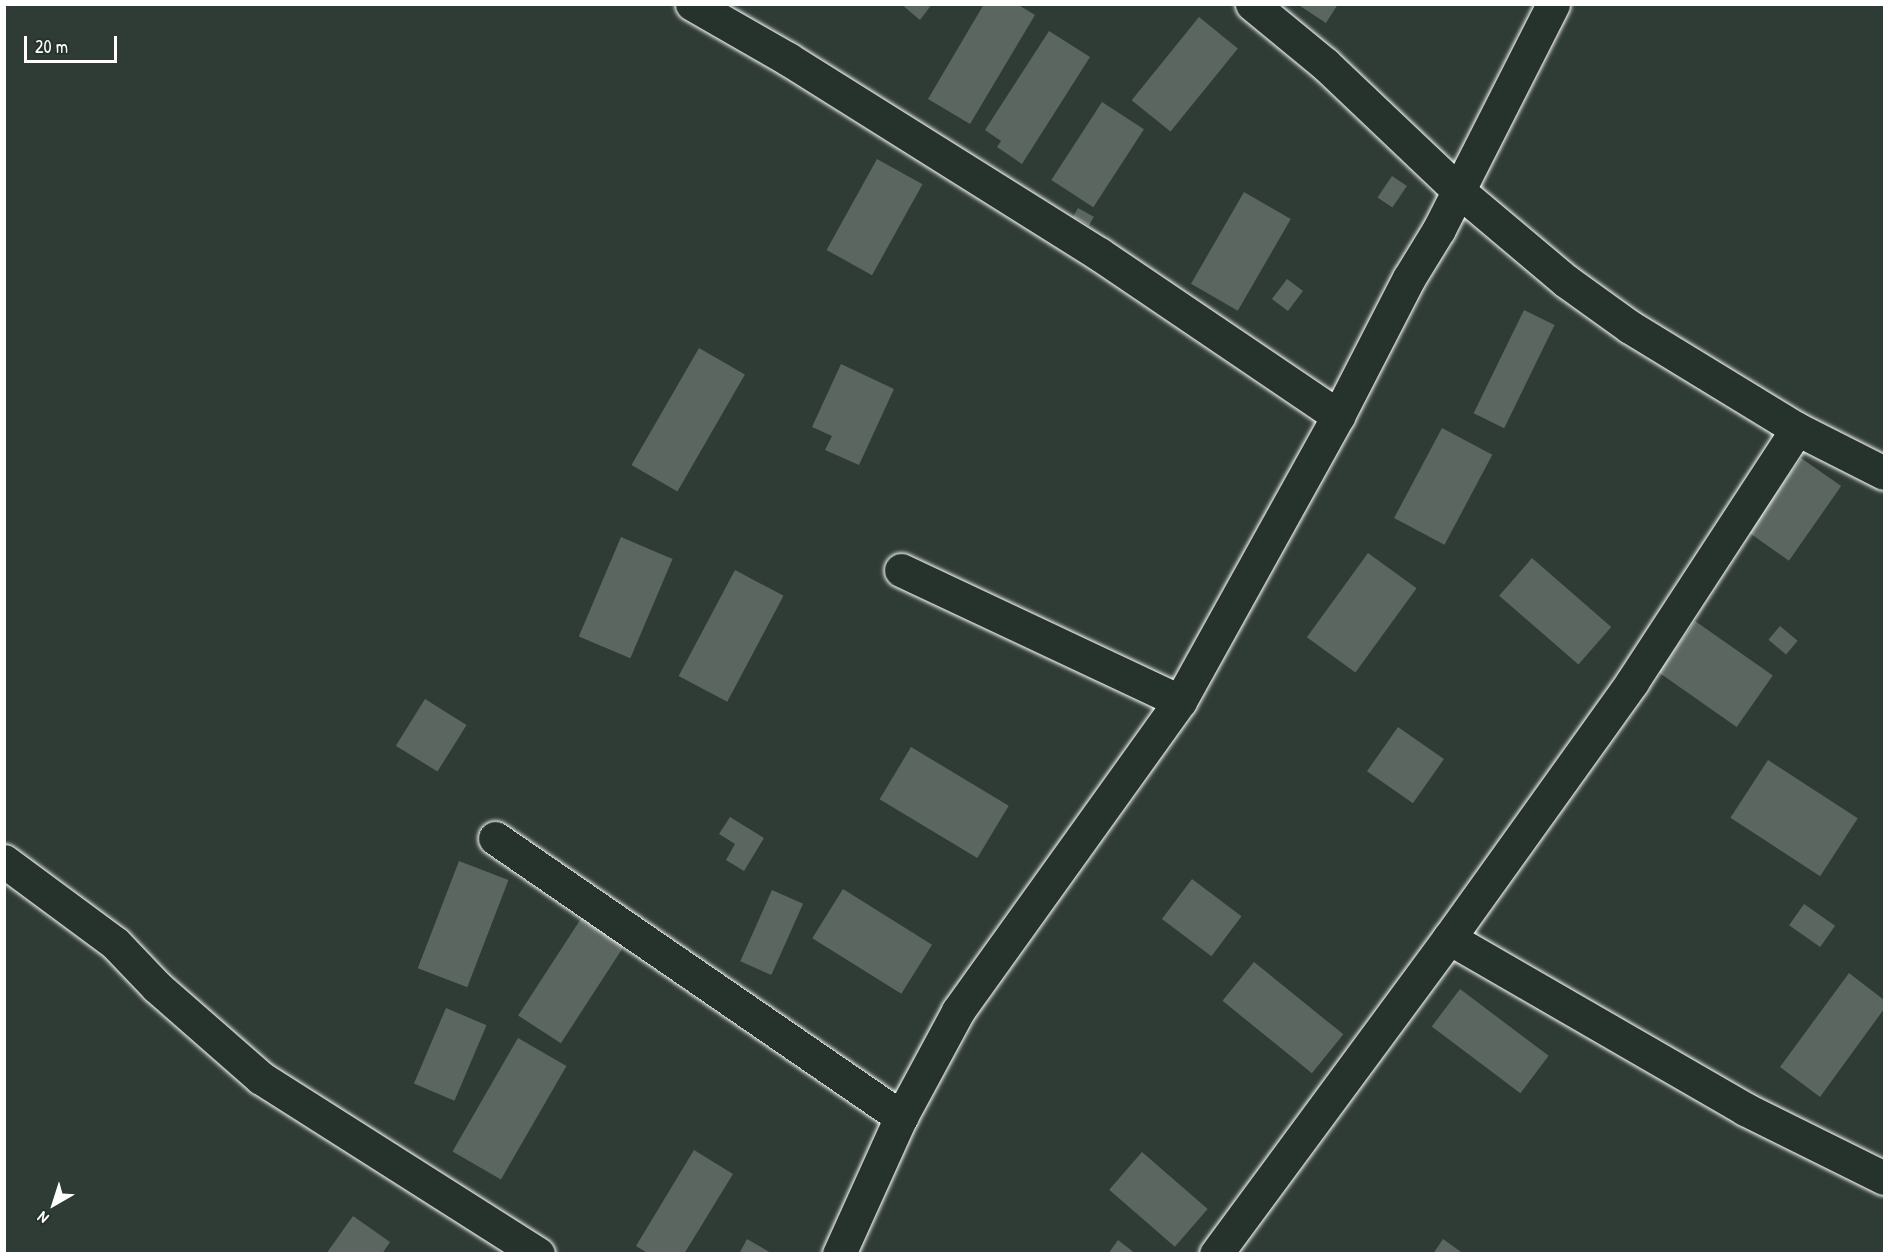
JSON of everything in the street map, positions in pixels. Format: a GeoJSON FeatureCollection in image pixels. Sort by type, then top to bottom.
{"type":"FeatureCollection","features":[{"type":"Feature","properties":{"kind":"street"},"geometry":{"type":"LineString","coordinates":[[692,4],[788,59],[1100,254],[1338,416]]}},
{"type":"Feature","properties":{"kind":"street"},"geometry":{"type":"LineString","coordinates":[[1252,4],[1325,64],[1459,191],[1566,281],[1630,327],[1797,429],[1884,473]]}},
{"type":"Feature","properties":{"kind":"street"},"geometry":{"type":"LineString","coordinates":[[839,1254],[901,1117],[958,1011],[1180,701],[1338,416],[1409,278],[1459,191],[1554,4]]}},
{"type":"Feature","properties":{"kind":"street"},"geometry":{"type":"LineString","coordinates":[[1216,1254],[1449,938],[1632,682],[1797,429]]}},
{"type":"Feature","properties":{"kind":"street"},"geometry":{"type":"LineString","coordinates":[[901,570],[1180,701]]}},
{"type":"Feature","properties":{"kind":"street"},"geometry":{"type":"LineString","coordinates":[[495,838],[901,1117]]}},
{"type":"Feature","properties":{"kind":"street"},"geometry":{"type":"LineString","coordinates":[[4,861],[115,943],[157,987],[261,1078],[538,1254]]}},
{"type":"Feature","properties":{"kind":"street"},"geometry":{"type":"LineString","coordinates":[[1449,938],[1745,1109],[1884,1179]]}},
{"type":"Feature","properties":{"kind":"building"},"geometry":{"type":"Polygon","coordinates":[[[901,4],[932,4],[920,20],[901,4]]]}},
{"type":"Feature","properties":{"kind":"building"},"geometry":{"type":"Polygon","coordinates":[[[984,4],[1017,4],[1035,15],[970,124],[928,99],[984,4]]]}},
{"type":"Feature","properties":{"kind":"building"},"geometry":{"type":"Polygon","coordinates":[[[1297,4],[1338,4],[1326,23],[1297,4]]]}},
{"type":"Feature","properties":{"kind":"building"},"geometry":{"type":"Polygon","coordinates":[[[1199,17],[1238,48],[1171,132],[1132,100],[1199,17]]]}},
{"type":"Feature","properties":{"kind":"building"},"geometry":{"type":"Polygon","coordinates":[[[1049,31],[1090,57],[1022,164],[997,147],[1001,141],[985,130],[1049,31]]]}},
{"type":"Feature","properties":{"kind":"building"},"geometry":{"type":"Polygon","coordinates":[[[1102,102],[1144,129],[1093,207],[1051,180],[1102,102]]]}},
{"type":"Feature","properties":{"kind":"building"},"geometry":{"type":"Polygon","coordinates":[[[877,159],[922,184],[872,275],[827,250],[877,159]]]}},
{"type":"Feature","properties":{"kind":"building"},"geometry":{"type":"Polygon","coordinates":[[[1392,176],[1407,186],[1392,208],[1377,198],[1392,176]]]}},
{"type":"Feature","properties":{"kind":"building"},"geometry":{"type":"Polygon","coordinates":[[[1244,192],[1291,219],[1238,311],[1191,284],[1244,192]]]}},
{"type":"Feature","properties":{"kind":"building"},"geometry":{"type":"Polygon","coordinates":[[[1078,208],[1094,217],[1089,225],[1073,217],[1078,208]]]}},
{"type":"Feature","properties":{"kind":"building"},"geometry":{"type":"Polygon","coordinates":[[[1287,279],[1303,291],[1288,311],[1272,299],[1287,279]]]}},
{"type":"Feature","properties":{"kind":"building"},"geometry":{"type":"Polygon","coordinates":[[[1524,310],[1555,325],[1504,428],[1474,413],[1524,310]]]}},
{"type":"Feature","properties":{"kind":"building"},"geometry":{"type":"Polygon","coordinates":[[[699,348],[745,375],[677,491],[632,465],[699,348]]]}},
{"type":"Feature","properties":{"kind":"building"},"geometry":{"type":"Polygon","coordinates":[[[841,364],[894,389],[859,465],[825,450],[832,436],[812,427],[841,364]]]}},
{"type":"Feature","properties":{"kind":"building"},"geometry":{"type":"Polygon","coordinates":[[[1442,428],[1492,455],[1444,545],[1394,518],[1442,428]]]}},
{"type":"Feature","properties":{"kind":"building"},"geometry":{"type":"Polygon","coordinates":[[[1801,458],[1841,486],[1789,561],[1749,533],[1801,458]]]}},
{"type":"Feature","properties":{"kind":"building"},"geometry":{"type":"Polygon","coordinates":[[[621,537],[673,559],[630,658],[579,636],[621,537]]]}},
{"type":"Feature","properties":{"kind":"building"},"geometry":{"type":"Polygon","coordinates":[[[1368,553],[1417,588],[1355,672],[1307,637],[1368,553]]]}},
{"type":"Feature","properties":{"kind":"building"},"geometry":{"type":"Polygon","coordinates":[[[1532,558],[1611,627],[1578,665],[1499,596],[1532,558]]]}},
{"type":"Feature","properties":{"kind":"building"},"geometry":{"type":"Polygon","coordinates":[[[735,570],[784,596],[727,702],[679,676],[735,570]]]}},
{"type":"Feature","properties":{"kind":"building"},"geometry":{"type":"Polygon","coordinates":[[[1695,621],[1773,675],[1737,727],[1659,673],[1695,621]]]}},
{"type":"Feature","properties":{"kind":"building"},"geometry":{"type":"Polygon","coordinates":[[[1780,626],[1798,641],[1786,655],[1768,640],[1780,626]]]}},
{"type":"Feature","properties":{"kind":"building"},"geometry":{"type":"Polygon","coordinates":[[[425,699],[467,725],[437,772],[396,746],[425,699]]]}},
{"type":"Feature","properties":{"kind":"building"},"geometry":{"type":"Polygon","coordinates":[[[1398,727],[1444,759],[1413,803],[1367,771],[1398,727]]]}},
{"type":"Feature","properties":{"kind":"building"},"geometry":{"type":"Polygon","coordinates":[[[911,747],[1009,806],[977,858],[880,799],[911,747]]]}},
{"type":"Feature","properties":{"kind":"building"},"geometry":{"type":"Polygon","coordinates":[[[1768,760],[1858,818],[1820,876],[1730,818],[1768,760]]]}},
{"type":"Feature","properties":{"kind":"building"},"geometry":{"type":"Polygon","coordinates":[[[730,817],[764,838],[744,871],[726,860],[735,844],[719,834],[730,817]]]}},
{"type":"Feature","properties":{"kind":"building"},"geometry":{"type":"Polygon","coordinates":[[[459,861],[508,880],[467,987],[418,968],[459,861]]]}},
{"type":"Feature","properties":{"kind":"building"},"geometry":{"type":"Polygon","coordinates":[[[1192,879],[1242,916],[1211,956],[1162,919],[1192,879]]]}},
{"type":"Feature","properties":{"kind":"building"},"geometry":{"type":"Polygon","coordinates":[[[843,889],[932,945],[901,994],[812,938],[843,889]]]}},
{"type":"Feature","properties":{"kind":"building"},"geometry":{"type":"Polygon","coordinates":[[[772,890],[803,904],[771,975],[740,961],[772,890]]]}},
{"type":"Feature","properties":{"kind":"building"},"geometry":{"type":"Polygon","coordinates":[[[1804,904],[1835,926],[1820,947],[1789,925],[1804,904]]]}},
{"type":"Feature","properties":{"kind":"building"},"geometry":{"type":"Polygon","coordinates":[[[584,914],[627,942],[561,1043],[518,1015],[584,914]]]}},
{"type":"Feature","properties":{"kind":"building"},"geometry":{"type":"Polygon","coordinates":[[[1254,962],[1343,1034],[1312,1073],[1223,1001],[1254,962]]]}},
{"type":"Feature","properties":{"kind":"building"},"geometry":{"type":"Polygon","coordinates":[[[1849,973],[1884,1000],[1884,1009],[1820,1097],[1780,1067],[1849,973]]]}},
{"type":"Feature","properties":{"kind":"building"},"geometry":{"type":"Polygon","coordinates":[[[1460,989],[1549,1056],[1520,1093],[1432,1027],[1460,989]]]}},
{"type":"Feature","properties":{"kind":"building"},"geometry":{"type":"Polygon","coordinates":[[[446,1008],[487,1025],[454,1101],[414,1083],[446,1008]]]}},
{"type":"Feature","properties":{"kind":"building"},"geometry":{"type":"Polygon","coordinates":[[[518,1038],[566,1066],[501,1179],[452,1151],[518,1038]]]}},
{"type":"Feature","properties":{"kind":"building"},"geometry":{"type":"Polygon","coordinates":[[[694,1150],[733,1174],[684,1254],[649,1254],[636,1246],[694,1150]]]}},
{"type":"Feature","properties":{"kind":"building"},"geometry":{"type":"Polygon","coordinates":[[[1142,1152],[1208,1209],[1175,1247],[1109,1190],[1142,1152]]]}},
{"type":"Feature","properties":{"kind":"building"},"geometry":{"type":"Polygon","coordinates":[[[353,1216],[390,1242],[382,1254],[326,1254],[353,1216]]]}},
{"type":"Feature","properties":{"kind":"building"},"geometry":{"type":"Polygon","coordinates":[[[747,1239],[773,1254],[739,1254],[747,1239]]]}},
{"type":"Feature","properties":{"kind":"building"},"geometry":{"type":"Polygon","coordinates":[[[1443,1239],[1464,1254],[1433,1254],[1443,1239]]]}},
{"type":"Feature","properties":{"kind":"building"},"geometry":{"type":"Polygon","coordinates":[[[1118,1240],[1136,1254],[1108,1254],[1118,1240]]]}}]}
